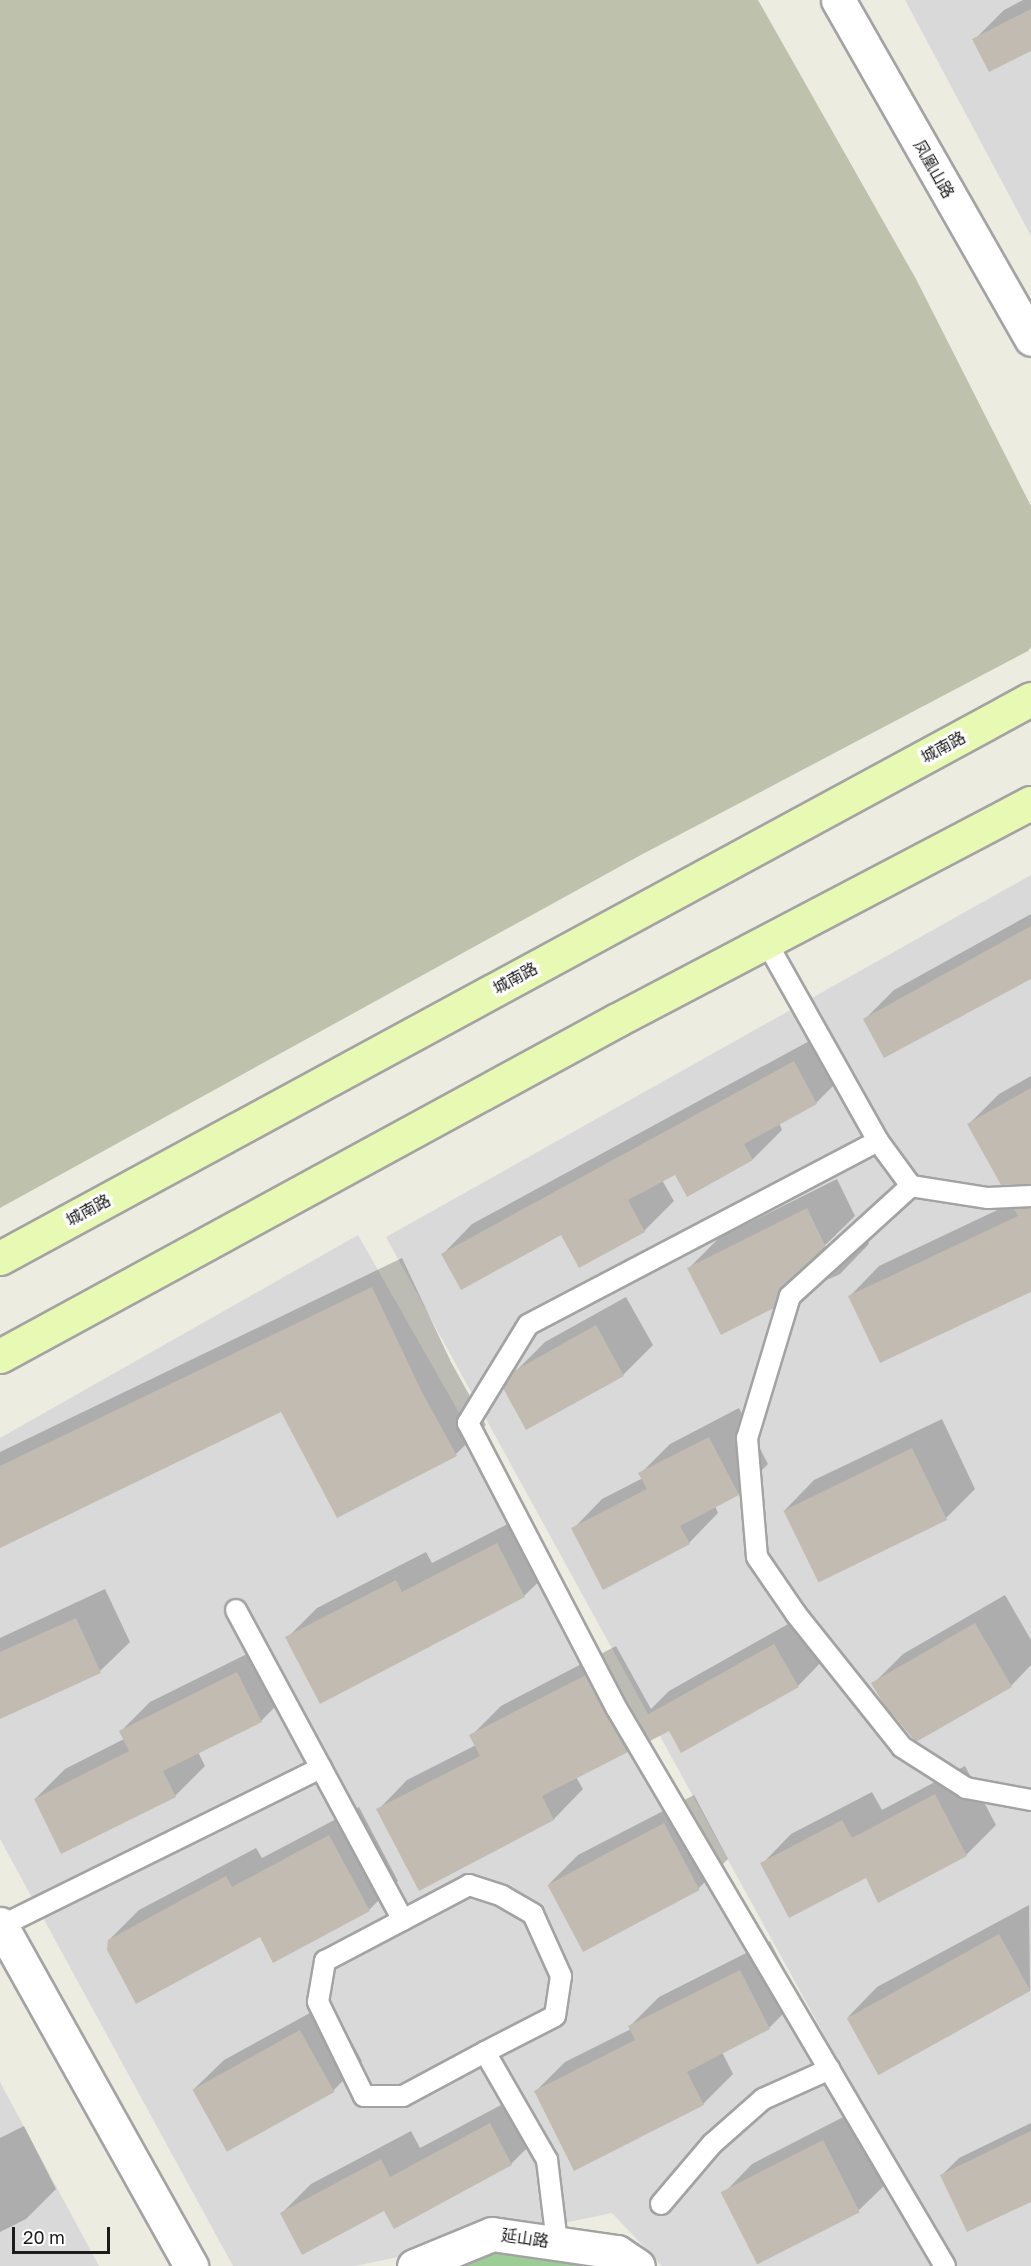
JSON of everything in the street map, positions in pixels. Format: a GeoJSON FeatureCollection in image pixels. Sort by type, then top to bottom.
{"type":"FeatureCollection","features":[{"type":"Feature","properties":{"kind":"main road","name":"城南路"},"geometry":{"type":"LineString","coordinates":[[0,1258],[1031,699]]}},
{"type":"Feature","properties":{"kind":"main road"},"geometry":{"type":"LineString","coordinates":[[0,1356],[617,1020],[1031,803]]}},
{"type":"Feature","properties":{"kind":"street","name":"凤凰山路"},"geometry":{"type":"LineString","coordinates":[[838,0],[1031,339]]}},
{"type":"Feature","properties":{"kind":"street"},"geometry":{"type":"LineString","coordinates":[[0,1925],[191,2266]]}},
{"type":"Feature","properties":{"kind":"street","name":"延山路"},"geometry":{"type":"LineString","coordinates":[[414,2266],[492,2234],[617,2252],[638,2266]]}},
{"type":"Feature","properties":{"kind":"lane"},"geometry":{"type":"LineString","coordinates":[[767,943],[878,1141],[911,1186],[988,1198],[1031,1196]]}},
{"type":"Feature","properties":{"kind":"lane"},"geometry":{"type":"LineString","coordinates":[[878,1141],[528,1325],[468,1423],[617,1709],[945,2266]]}},
{"type":"Feature","properties":{"kind":"lane"},"geometry":{"type":"LineString","coordinates":[[911,1186],[790,1296],[747,1438],[757,1557],[796,1614],[902,1747],[966,1788],[1031,1800]]}},
{"type":"Feature","properties":{"kind":"lane"},"geometry":{"type":"LineString","coordinates":[[236,1610],[403,1920]]}},
{"type":"Feature","properties":{"kind":"lane"},"geometry":{"type":"LineString","coordinates":[[0,1925],[321,1768]]}},
{"type":"Feature","properties":{"kind":"lane"},"geometry":{"type":"LineString","coordinates":[[468,1885],[502,1896],[533,1914],[561,1976],[555,2016],[485,2052],[403,2096],[364,2096],[318,2002],[325,1961],[468,1885]]}},
{"type":"Feature","properties":{"kind":"lane"},"geometry":{"type":"LineString","coordinates":[[485,2052],[547,2160],[557,2243]]}},
{"type":"Feature","properties":{"kind":"lane"},"geometry":{"type":"LineString","coordinates":[[661,2204],[712,2144],[764,2099],[830,2069]]}},
{"type":"Feature","properties":{"kind":"shaded area"},"geometry":{"type":"Polygon","coordinates":[[[0,0],[758,0],[916,279],[1031,506],[1031,647],[1028,651],[639,856],[0,1208],[0,0]]]}},
{"type":"Feature","properties":{"kind":"shaded area"},"geometry":{"type":"Polygon","coordinates":[[[905,0],[1031,0],[1031,236],[905,0]]]}},
{"type":"Feature","properties":{"kind":"shaded area"},"geometry":{"type":"Polygon","coordinates":[[[1031,875],[1031,2266],[951,2266],[386,1237],[1031,875]]]}},
{"type":"Feature","properties":{"kind":"shaded area"},"geometry":{"type":"Polygon","coordinates":[[[358,1235],[945,2266],[662,2266],[612,2213],[355,2266],[233,2266],[0,1839],[0,1438],[358,1235]]]}},
{"type":"Feature","properties":{"kind":"shaded area"},"geometry":{"type":"Polygon","coordinates":[[[0,2082],[99,2266],[0,2266],[0,2082]]]}},
{"type":"Feature","properties":{"kind":"green space"},"geometry":{"type":"Polygon","coordinates":[[[507,2233],[606,2266],[419,2266],[507,2233]]]}},
{"type":"Feature","properties":{"kind":"building"},"geometry":{"type":"Polygon","coordinates":[[[1031,9],[1031,51],[989,72],[972,39],[1031,9]]]}},
{"type":"Feature","properties":{"kind":"building"},"geometry":{"type":"Polygon","coordinates":[[[1031,926],[1031,979],[884,1058],[863,1019],[1031,926]]]}},
{"type":"Feature","properties":{"kind":"building"},"geometry":{"type":"Polygon","coordinates":[[[794,1061],[817,1104],[744,1144],[753,1160],[687,1197],[675,1175],[628,1200],[645,1232],[579,1268],[561,1235],[461,1290],[441,1254],[794,1061]]]}},
{"type":"Feature","properties":{"kind":"building"},"geometry":{"type":"Polygon","coordinates":[[[1031,1088],[1031,1184],[1001,1185],[967,1124],[1031,1088]]]}},
{"type":"Feature","properties":{"kind":"building"},"geometry":{"type":"Polygon","coordinates":[[[807,1208],[826,1247],[782,1287],[774,1308],[721,1335],[687,1268],[807,1208]]]}},
{"type":"Feature","properties":{"kind":"building"},"geometry":{"type":"Polygon","coordinates":[[[1031,1208],[1031,1292],[880,1363],[848,1296],[1018,1216],[1014,1209],[1031,1208]]]}},
{"type":"Feature","properties":{"kind":"building"},"geometry":{"type":"Polygon","coordinates":[[[372,1287],[422,1392],[457,1456],[337,1518],[281,1412],[0,1548],[0,1466],[372,1287]]]}},
{"type":"Feature","properties":{"kind":"building"},"geometry":{"type":"Polygon","coordinates":[[[596,1325],[624,1376],[526,1430],[503,1388],[514,1371],[596,1325]]]}},
{"type":"Feature","properties":{"kind":"building"},"geometry":{"type":"Polygon","coordinates":[[[709,1437],[739,1495],[680,1526],[690,1544],[603,1590],[571,1528],[647,1489],[638,1473],[709,1437]]]}},
{"type":"Feature","properties":{"kind":"building"},"geometry":{"type":"Polygon","coordinates":[[[912,1448],[947,1520],[819,1583],[783,1511],[912,1448]]]}},
{"type":"Feature","properties":{"kind":"building"},"geometry":{"type":"Polygon","coordinates":[[[497,1543],[525,1597],[320,1704],[285,1637],[396,1580],[402,1592],[497,1543]]]}},
{"type":"Feature","properties":{"kind":"building"},"geometry":{"type":"Polygon","coordinates":[[[76,1618],[101,1673],[0,1719],[0,1652],[76,1618]]]}},
{"type":"Feature","properties":{"kind":"building"},"geometry":{"type":"Polygon","coordinates":[[[975,1623],[1012,1687],[916,1742],[885,1706],[871,1683],[975,1623]]]}},
{"type":"Feature","properties":{"kind":"building"},"geometry":{"type":"Polygon","coordinates":[[[774,1644],[799,1687],[681,1753],[669,1731],[650,1741],[638,1720],[774,1644]]]}},
{"type":"Feature","properties":{"kind":"building"},"geometry":{"type":"Polygon","coordinates":[[[237,1672],[262,1722],[163,1771],[176,1797],[61,1854],[34,1799],[129,1751],[119,1731],[237,1672]]]}},
{"type":"Feature","properties":{"kind":"building"},"geometry":{"type":"Polygon","coordinates":[[[586,1675],[628,1752],[542,1796],[554,1820],[419,1891],[376,1809],[480,1756],[469,1735],[586,1675]]]}},
{"type":"Feature","properties":{"kind":"building"},"geometry":{"type":"Polygon","coordinates":[[[935,1794],[967,1856],[878,1903],[866,1878],[789,1918],[760,1863],[842,1820],[852,1838],[935,1794]]]}},
{"type":"Feature","properties":{"kind":"building"},"geometry":{"type":"Polygon","coordinates":[[[664,1823],[700,1890],[583,1952],[547,1885],[664,1823]]]}},
{"type":"Feature","properties":{"kind":"building"},"geometry":{"type":"Polygon","coordinates":[[[329,1835],[370,1911],[273,1963],[260,1937],[136,2004],[107,1950],[108,1940],[226,1876],[232,1887],[329,1835]]]}},
{"type":"Feature","properties":{"kind":"building"},"geometry":{"type":"Polygon","coordinates":[[[999,1934],[1031,1991],[878,2075],[847,2018],[999,1934]]]}},
{"type":"Feature","properties":{"kind":"building"},"geometry":{"type":"Polygon","coordinates":[[[740,1970],[770,2029],[687,2072],[704,2105],[574,2171],[534,2091],[635,2040],[628,2026],[740,1970]]]}},
{"type":"Feature","properties":{"kind":"building"},"geometry":{"type":"Polygon","coordinates":[[[300,2030],[334,2092],[227,2152],[192,2090],[300,2030]]]}},
{"type":"Feature","properties":{"kind":"building"},"geometry":{"type":"Polygon","coordinates":[[[490,2123],[512,2165],[394,2229],[384,2211],[302,2255],[280,2213],[381,2159],[390,2177],[490,2123]]]}},
{"type":"Feature","properties":{"kind":"building"},"geometry":{"type":"Polygon","coordinates":[[[1031,2131],[1031,2202],[967,2232],[940,2175],[1031,2131]]]}},
{"type":"Feature","properties":{"kind":"building"},"geometry":{"type":"Polygon","coordinates":[[[823,2140],[860,2212],[757,2264],[721,2192],[823,2140]]]}}]}
